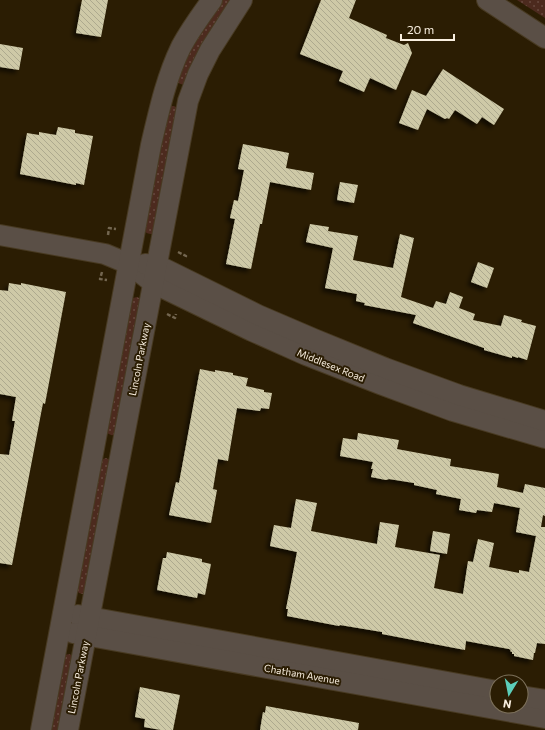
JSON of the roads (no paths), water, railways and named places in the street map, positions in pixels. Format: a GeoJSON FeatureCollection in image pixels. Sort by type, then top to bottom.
{"type":"FeatureCollection","features":[{"type":"Feature","properties":{"kind":"street"},"geometry":{"type":"LineString","coordinates":[[41,730],[151,145],[164,90],[171,70],[195,24],[212,0]]}},
{"type":"Feature","properties":{"kind":"street","name":"Lincoln Parkway"},"geometry":{"type":"LineString","coordinates":[[68,730],[188,100],[198,74],[210,50],[242,0]]}},
{"type":"Feature","properties":{"kind":"street"},"geometry":{"type":"LineString","coordinates":[[487,0],[545,38]]}},
{"type":"Feature","properties":{"kind":"street"},"geometry":{"type":"LineString","coordinates":[[164,90],[188,100]]}},
{"type":"Feature","properties":{"kind":"street","name":"Middlesex Road"},"geometry":{"type":"LineString","coordinates":[[0,236],[99,252],[155,274],[252,331],[306,355],[380,384],[456,403],[545,421]]}},
{"type":"Feature","properties":{"kind":"street","name":"Middlesex Road"},"geometry":{"type":"LineString","coordinates":[[456,403],[545,438]]}},
{"type":"Feature","properties":{"kind":"street"},"geometry":{"type":"LineString","coordinates":[[95,445],[122,450]]}},
{"type":"Feature","properties":{"kind":"street","name":"Chatham Avenue"},"geometry":{"type":"LineString","coordinates":[[61,621],[400,683],[545,718]]}},
{"type":"Feature","properties":{"kind":"street","name":"Chatham Avenue"},"geometry":{"type":"LineString","coordinates":[[400,683],[489,690]]}},
{"type":"Feature","properties":{"kind":"street"},"geometry":{"type":"LineString","coordinates":[[529,697],[545,700]]}}]}
